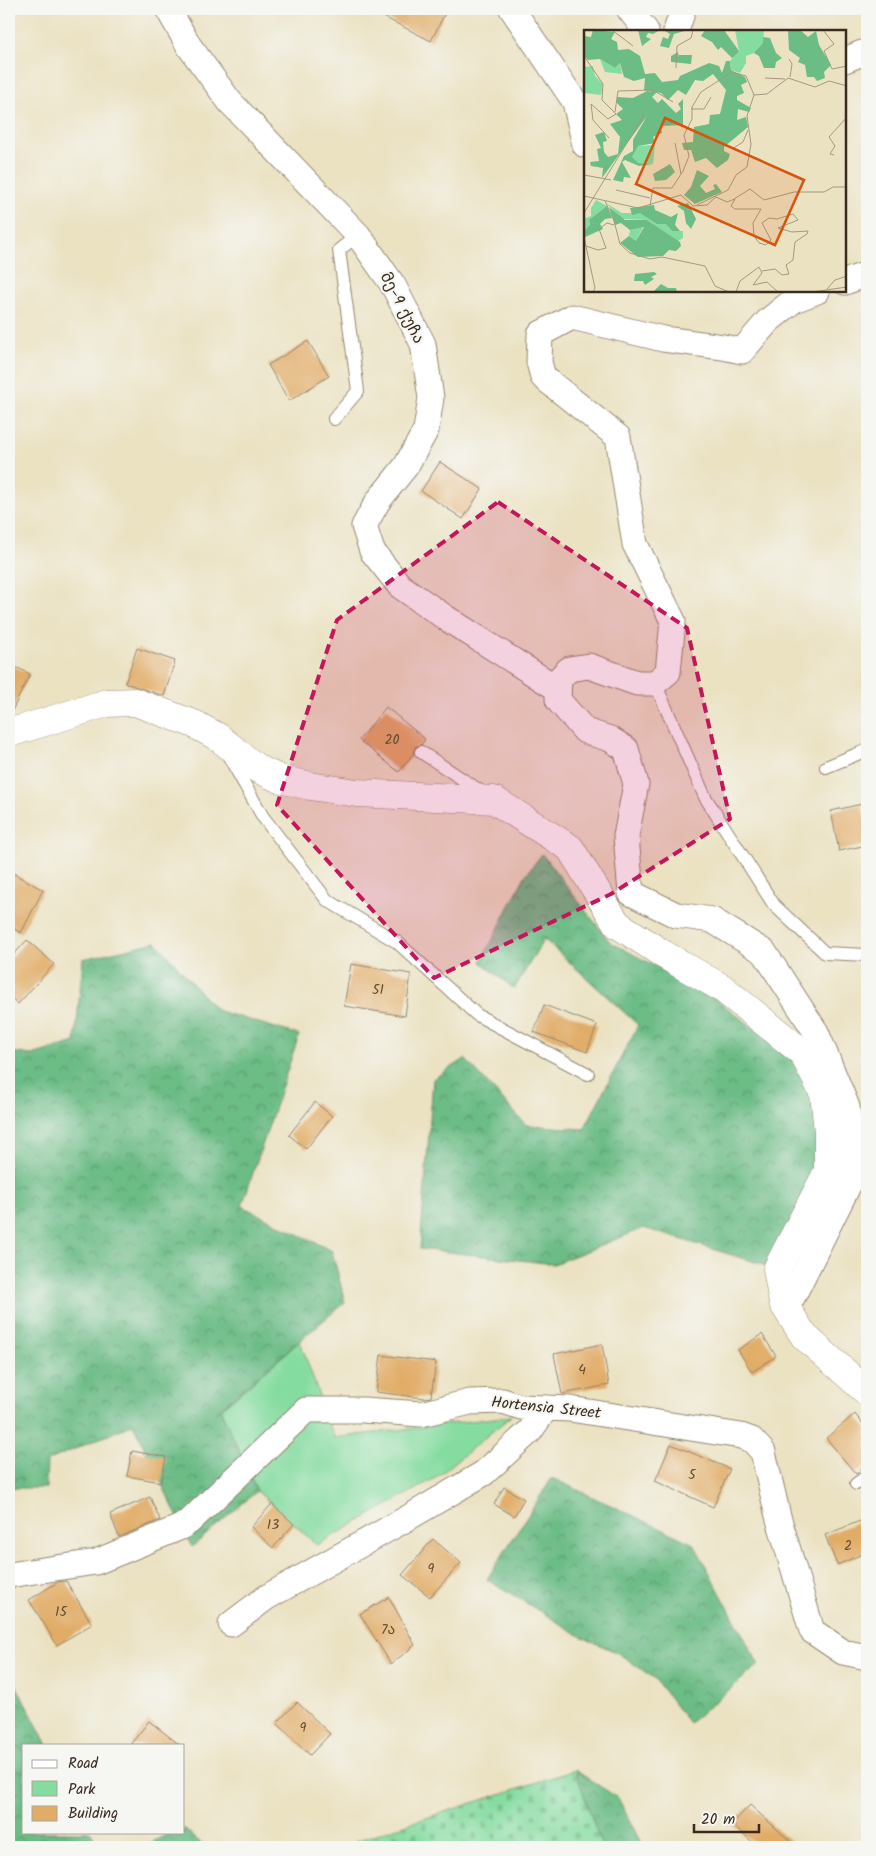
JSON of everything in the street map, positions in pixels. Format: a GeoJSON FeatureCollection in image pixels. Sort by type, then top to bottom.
{"type":"FeatureCollection","features":[{"type":"Feature","properties":{"kind":"street","name":"მე-9 ქუჩა"},"geometry":{"type":"LineString","coordinates":[[168,9],[189,46],[230,102],[358,235],[393,285],[422,344],[431,398],[426,430],[406,466],[378,501],[364,526],[372,551],[400,586],[446,618],[558,689]]}},
{"type":"Feature","properties":{"kind":"street"},"geometry":{"type":"LineString","coordinates":[[512,9],[575,102],[584,141]]}},
{"type":"Feature","properties":{"kind":"street"},"geometry":{"type":"LineString","coordinates":[[629,9],[645,30]]}},
{"type":"Feature","properties":{"kind":"street"},"geometry":{"type":"LineString","coordinates":[[676,30],[682,13],[681,9]]}},
{"type":"Feature","properties":{"kind":"street"},"geometry":{"type":"LineString","coordinates":[[846,60],[862,53],[867,55]]}},
{"type":"Feature","properties":{"kind":"street"},"geometry":{"type":"LineString","coordinates":[[846,282],[867,274]]}},
{"type":"Feature","properties":{"kind":"street"},"geometry":{"type":"LineString","coordinates":[[783,1303],[792,1298],[855,1172],[847,1108],[816,1032],[764,952],[712,920],[676,915],[631,892],[626,836],[636,784],[626,749],[610,739],[585,731],[558,700],[559,679],[569,669],[589,666],[637,683],[655,683],[668,672],[673,621],[635,544],[618,437],[543,377],[539,362],[540,334],[572,317],[663,339],[723,347],[742,352],[768,320],[794,300],[814,292]]}},
{"type":"Feature","properties":{"kind":"street"},"geometry":{"type":"LineString","coordinates":[[9,733],[107,703],[135,702],[194,724],[218,737],[258,769],[280,779],[310,786],[357,793],[494,800],[570,848],[618,924],[662,954],[722,988],[803,1053],[824,1094],[828,1131],[828,1171],[777,1269],[783,1303],[804,1336],[867,1392]]}},
{"type":"Feature","properties":{"kind":"street","name":"Hortensia Street"},"geometry":{"type":"LineString","coordinates":[[9,1575],[96,1562],[181,1527],[190,1521],[306,1410],[363,1410],[421,1414],[470,1402],[503,1401],[520,1407],[570,1409],[742,1436],[752,1440],[762,1452],[778,1516],[812,1631],[843,1652],[867,1657]]}},
{"type":"Feature","properties":{"kind":"street"},"geometry":{"type":"LineString","coordinates":[[232,1624],[267,1597],[406,1520],[484,1473],[530,1431],[546,1408]]}},
{"type":"Feature","properties":{"kind":"lane"},"geometry":{"type":"LineString","coordinates":[[334,419],[358,391],[339,250],[358,235]]}},
{"type":"Feature","properties":{"kind":"lane"},"geometry":{"type":"LineString","coordinates":[[655,683],[705,797],[774,905],[825,954],[867,955]]}},
{"type":"Feature","properties":{"kind":"lane"},"geometry":{"type":"LineString","coordinates":[[218,737],[263,817],[327,900],[397,942],[477,1015],[588,1074]]}},
{"type":"Feature","properties":{"kind":"lane"},"geometry":{"type":"LineString","coordinates":[[826,767],[867,750]]}},
{"type":"Feature","properties":{"kind":"lane"},"geometry":{"type":"LineString","coordinates":[[421,752],[494,800]]}},
{"type":"Feature","properties":{"kind":"lane"},"geometry":{"type":"LineString","coordinates":[[856,1484],[867,1476]]}},
{"type":"Feature","properties":{"kind":"highlighted area"},"geometry":{"type":"Polygon","coordinates":[[[498,502],[687,628],[730,819],[611,894],[434,978],[277,805],[337,620],[498,502]]]}},
{"type":"Feature","properties":{"kind":"green space"},"geometry":{"type":"Polygon","coordinates":[[[542,854],[610,942],[712,996],[798,1062],[815,1100],[819,1167],[768,1266],[644,1228],[554,1264],[420,1249],[433,1079],[465,1059],[526,1125],[584,1129],[638,1025],[544,939],[514,989],[481,962],[525,876],[542,854]]]}},
{"type":"Feature","properties":{"kind":"green space"},"geometry":{"type":"Polygon","coordinates":[[[156,942],[216,1010],[299,1035],[242,1206],[332,1251],[345,1302],[220,1409],[257,1491],[192,1547],[133,1424],[47,1461],[46,1488],[9,1488],[9,1052],[32,1055],[75,1042],[83,959],[156,942]]]}},
{"type":"Feature","properties":{"kind":"green space"},"geometry":{"type":"Polygon","coordinates":[[[300,1341],[334,1438],[511,1416],[437,1477],[317,1545],[257,1491],[220,1410],[300,1341]]]}},
{"type":"Feature","properties":{"kind":"green space"},"geometry":{"type":"Polygon","coordinates":[[[552,1478],[694,1544],[759,1665],[689,1723],[654,1678],[618,1653],[582,1637],[487,1579],[552,1478]]]}},
{"type":"Feature","properties":{"kind":"green space"},"geometry":{"type":"Polygon","coordinates":[[[9,1671],[46,1744],[22,1744],[22,1834],[92,1834],[99,1847],[9,1847],[9,1671]]]}},
{"type":"Feature","properties":{"kind":"green space"},"geometry":{"type":"Polygon","coordinates":[[[575,1770],[618,1798],[643,1847],[602,1847],[575,1770]]]}},
{"type":"Feature","properties":{"kind":"green space"},"geometry":{"type":"Polygon","coordinates":[[[575,1770],[602,1847],[358,1847],[355,1841],[575,1770]]]}},
{"type":"Feature","properties":{"kind":"green space"},"geometry":{"type":"Polygon","coordinates":[[[185,1829],[205,1847],[142,1847],[168,1834],[185,1834],[185,1829]]]}},
{"type":"Feature","properties":{"kind":"building"},"geometry":{"type":"Polygon","coordinates":[[[368,9],[447,9],[431,41],[368,9]]]}},
{"type":"Feature","properties":{"kind":"building"},"geometry":{"type":"Polygon","coordinates":[[[308,341],[329,376],[289,401],[268,365],[308,341]]]}},
{"type":"Feature","properties":{"kind":"building"},"geometry":{"type":"Polygon","coordinates":[[[440,462],[482,489],[463,519],[421,491],[440,462]]]}},
{"type":"Feature","properties":{"kind":"building"},"geometry":{"type":"Polygon","coordinates":[[[137,648],[175,661],[164,696],[125,683],[137,648]]]}},
{"type":"Feature","properties":{"kind":"building"},"geometry":{"type":"Polygon","coordinates":[[[9,664],[30,674],[9,717],[9,664]]]}},
{"type":"Feature","properties":{"kind":"building"},"geometry":{"type":"Polygon","coordinates":[[[386,707],[425,739],[422,744],[415,747],[413,754],[399,772],[359,740],[386,707]]]}},
{"type":"Feature","properties":{"kind":"building"},"geometry":{"type":"Polygon","coordinates":[[[862,804],[867,830],[867,845],[839,851],[831,811],[862,804]]]}},
{"type":"Feature","properties":{"kind":"building"},"geometry":{"type":"Polygon","coordinates":[[[9,871],[43,890],[21,933],[9,926],[9,871]]]}},
{"type":"Feature","properties":{"kind":"building"},"geometry":{"type":"Polygon","coordinates":[[[27,940],[54,964],[18,1004],[9,996],[9,960],[27,940]]]}},
{"type":"Feature","properties":{"kind":"building"},"geometry":{"type":"Polygon","coordinates":[[[351,964],[411,974],[405,1016],[344,1006],[351,964]]]}},
{"type":"Feature","properties":{"kind":"building"},"geometry":{"type":"Polygon","coordinates":[[[544,1005],[597,1025],[587,1052],[534,1032],[544,1005]]]}},
{"type":"Feature","properties":{"kind":"building"},"geometry":{"type":"Polygon","coordinates":[[[315,1102],[332,1116],[306,1149],[289,1135],[315,1102]]]}},
{"type":"Feature","properties":{"kind":"building"},"geometry":{"type":"Polygon","coordinates":[[[762,1334],[776,1356],[752,1372],[738,1350],[762,1334]]]}},
{"type":"Feature","properties":{"kind":"building"},"geometry":{"type":"Polygon","coordinates":[[[602,1344],[609,1385],[562,1394],[554,1354],[602,1344]]]}},
{"type":"Feature","properties":{"kind":"building"},"geometry":{"type":"Polygon","coordinates":[[[381,1355],[436,1362],[431,1397],[424,1398],[376,1392],[381,1355]]]}},
{"type":"Feature","properties":{"kind":"building"},"geometry":{"type":"Polygon","coordinates":[[[855,1414],[867,1429],[867,1464],[856,1474],[826,1438],[855,1414]]]}},
{"type":"Feature","properties":{"kind":"building"},"geometry":{"type":"Polygon","coordinates":[[[671,1444],[730,1469],[713,1507],[655,1481],[671,1444]]]}},
{"type":"Feature","properties":{"kind":"building"},"geometry":{"type":"Polygon","coordinates":[[[132,1451],[166,1457],[161,1482],[127,1476],[132,1451]]]}},
{"type":"Feature","properties":{"kind":"building"},"geometry":{"type":"Polygon","coordinates":[[[504,1487],[524,1499],[514,1516],[494,1504],[504,1487]]]}},
{"type":"Feature","properties":{"kind":"building"},"geometry":{"type":"Polygon","coordinates":[[[150,1497],[160,1520],[119,1537],[110,1514],[150,1497]]]}},
{"type":"Feature","properties":{"kind":"building"},"geometry":{"type":"Polygon","coordinates":[[[272,1504],[294,1524],[273,1548],[251,1527],[272,1504]]]}},
{"type":"Feature","properties":{"kind":"building"},"geometry":{"type":"Polygon","coordinates":[[[860,1521],[867,1540],[867,1552],[837,1565],[825,1535],[860,1521]]]}},
{"type":"Feature","properties":{"kind":"building"},"geometry":{"type":"Polygon","coordinates":[[[433,1539],[461,1563],[430,1597],[402,1575],[433,1539]]]}},
{"type":"Feature","properties":{"kind":"building"},"geometry":{"type":"Polygon","coordinates":[[[66,1581],[92,1624],[57,1645],[29,1600],[58,1582],[66,1581]]]}},
{"type":"Feature","properties":{"kind":"building"},"geometry":{"type":"Polygon","coordinates":[[[389,1597],[415,1645],[391,1664],[360,1614],[389,1597]]]}},
{"type":"Feature","properties":{"kind":"building"},"geometry":{"type":"Polygon","coordinates":[[[297,1702],[330,1734],[310,1755],[277,1723],[297,1702]]]}},
{"type":"Feature","properties":{"kind":"building"},"geometry":{"type":"Polygon","coordinates":[[[149,1721],[179,1744],[131,1744],[149,1721]]]}},
{"type":"Feature","properties":{"kind":"building"},"geometry":{"type":"Polygon","coordinates":[[[750,1805],[797,1847],[758,1847],[732,1824],[750,1805]]]}}]}
